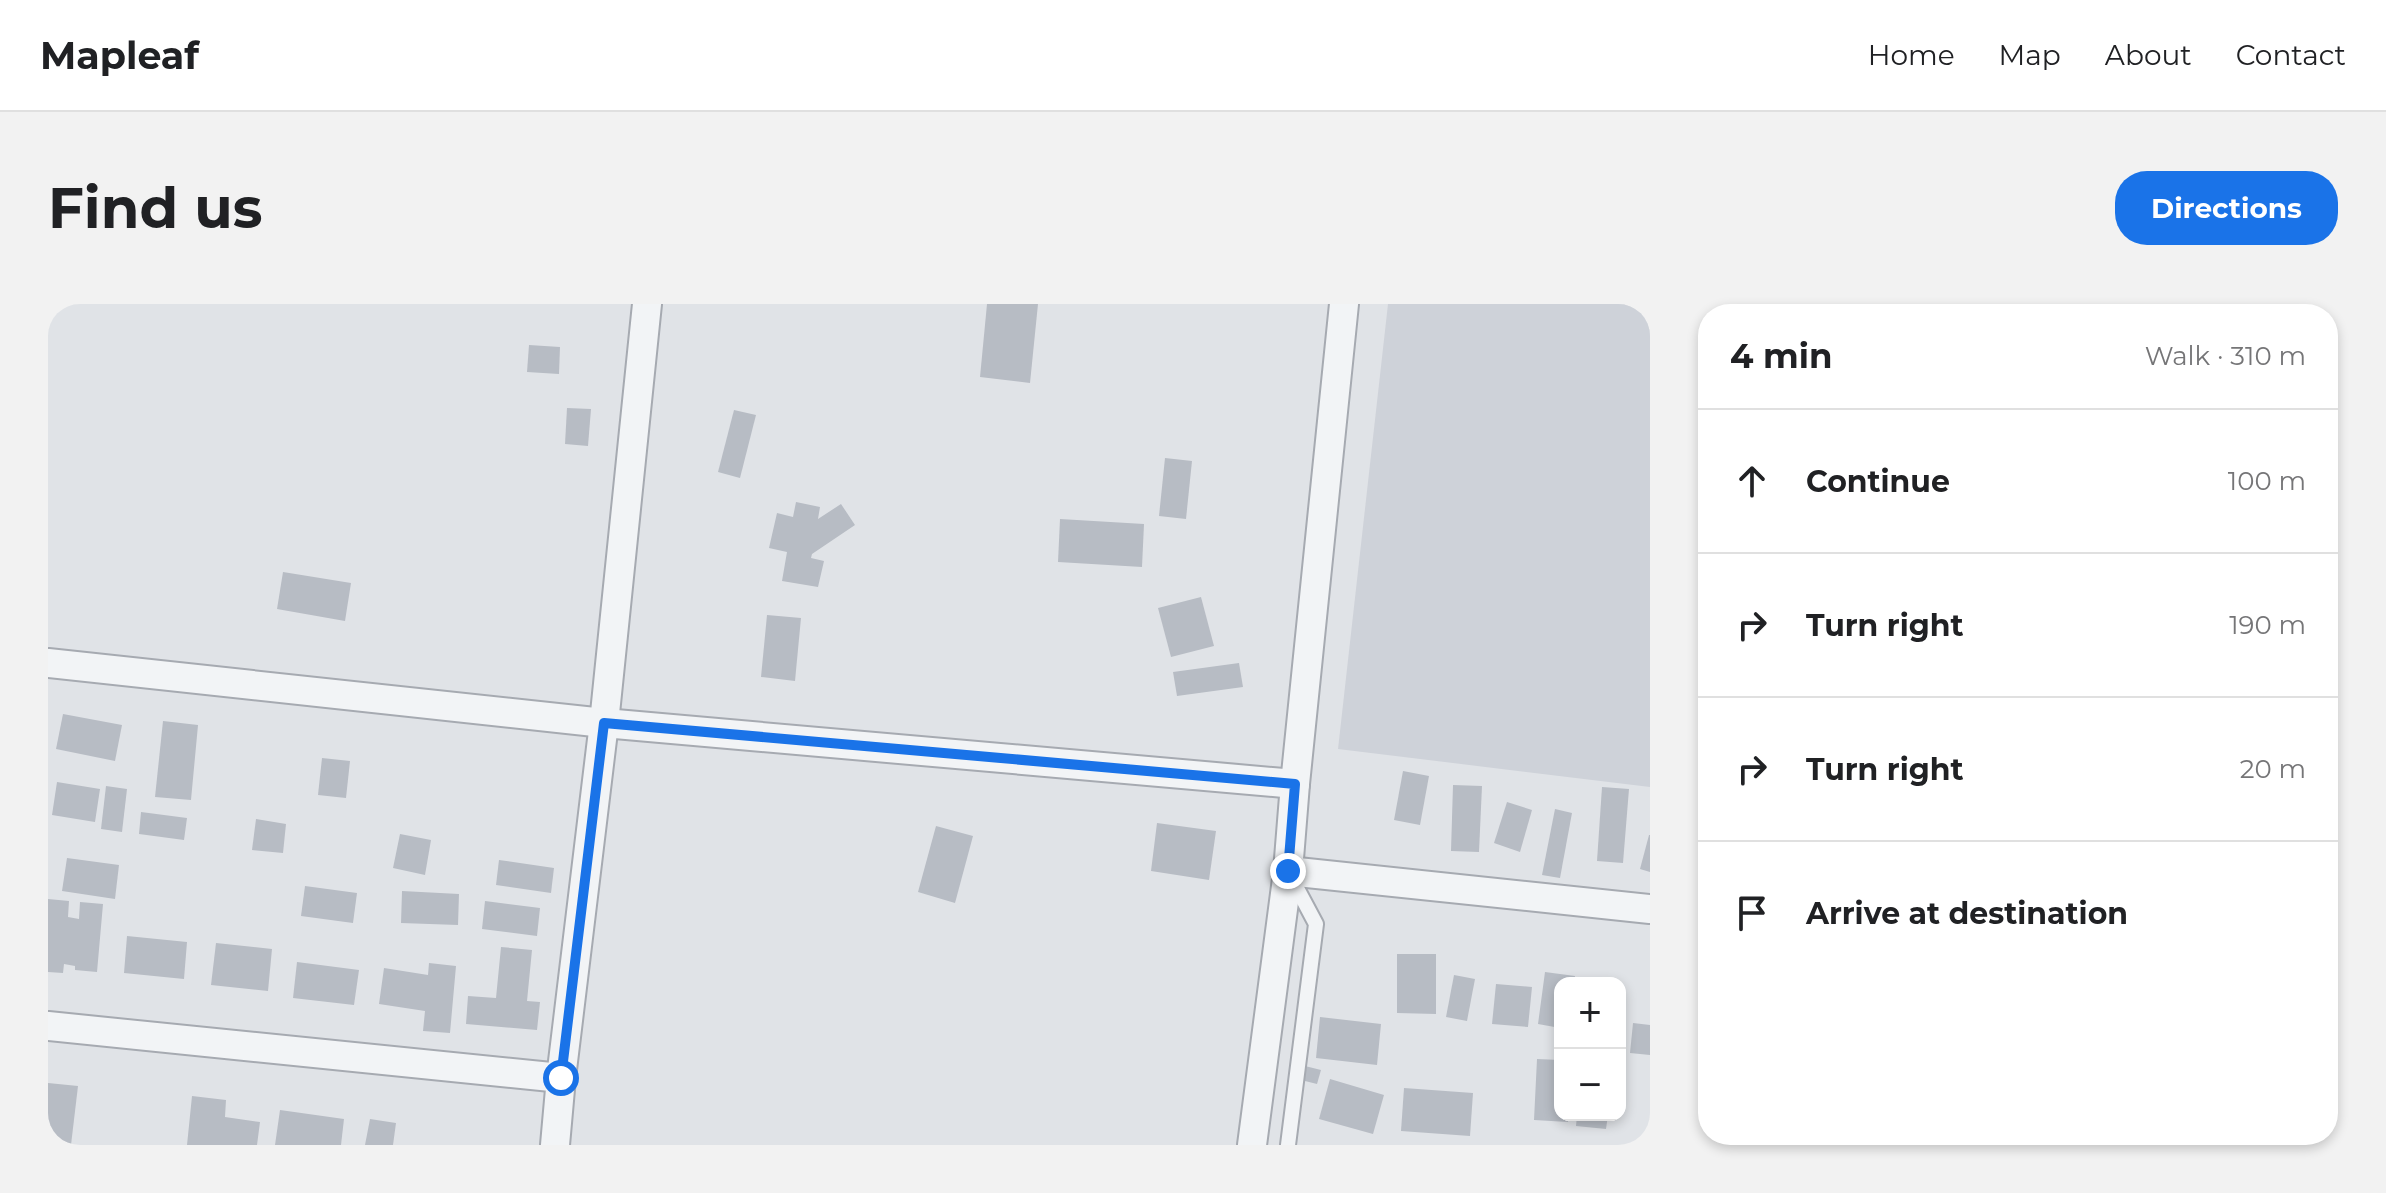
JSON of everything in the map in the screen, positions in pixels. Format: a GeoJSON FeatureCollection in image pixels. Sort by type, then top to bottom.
{"type":"FeatureCollection","features":[{"type":"Feature","properties":{"kind":"street"},"geometry":{"type":"LineString","coordinates":[[555,1145],[604,723],[647,304]]}},
{"type":"Feature","properties":{"kind":"street"},"geometry":{"type":"LineString","coordinates":[[1252,1145],[1288,871],[1344,304]]}},
{"type":"Feature","properties":{"kind":"street"},"geometry":{"type":"LineString","coordinates":[[48,663],[604,723],[1295,784]]}},
{"type":"Feature","properties":{"kind":"street"},"geometry":{"type":"LineString","coordinates":[[1288,871],[1650,909]]}},
{"type":"Feature","properties":{"kind":"street"},"geometry":{"type":"LineString","coordinates":[[48,1026],[561,1078]]}},
{"type":"Feature","properties":{"kind":"lane"},"geometry":{"type":"LineString","coordinates":[[1288,871],[1316,924],[1288,1145]]}},
{"type":"Feature","properties":{"kind":"shaded area"},"geometry":{"type":"Polygon","coordinates":[[[1388,304],[1650,304],[1650,787],[1338,749],[1388,304]]]}},
{"type":"Feature","properties":{"kind":"building"},"geometry":{"type":"Polygon","coordinates":[[[987,304],[1038,304],[1030,383],[980,377],[987,304]]]}},
{"type":"Feature","properties":{"kind":"building"},"geometry":{"type":"Polygon","coordinates":[[[529,345],[560,347],[559,374],[527,372],[529,345]]]}},
{"type":"Feature","properties":{"kind":"building"},"geometry":{"type":"Polygon","coordinates":[[[567,408],[591,409],[588,446],[565,444],[567,408]]]}},
{"type":"Feature","properties":{"kind":"building"},"geometry":{"type":"Polygon","coordinates":[[[734,410],[756,415],[740,478],[718,472],[734,410]]]}},
{"type":"Feature","properties":{"kind":"building"},"geometry":{"type":"Polygon","coordinates":[[[1165,458],[1192,461],[1186,519],[1159,516],[1165,458]]]}},
{"type":"Feature","properties":{"kind":"building"},"geometry":{"type":"Polygon","coordinates":[[[796,502],[820,507],[818,519],[841,504],[855,525],[812,554],[811,558],[824,561],[818,587],[782,581],[787,552],[769,548],[777,513],[793,517],[796,502]]]}},
{"type":"Feature","properties":{"kind":"building"},"geometry":{"type":"Polygon","coordinates":[[[1060,519],[1144,524],[1142,567],[1058,562],[1060,519]]]}},
{"type":"Feature","properties":{"kind":"building"},"geometry":{"type":"Polygon","coordinates":[[[283,572],[351,583],[345,621],[277,609],[283,572]]]}},
{"type":"Feature","properties":{"kind":"building"},"geometry":{"type":"Polygon","coordinates":[[[1201,597],[1214,646],[1171,657],[1158,608],[1201,597]]]}},
{"type":"Feature","properties":{"kind":"building"},"geometry":{"type":"Polygon","coordinates":[[[767,615],[801,618],[795,681],[761,677],[767,615]]]}},
{"type":"Feature","properties":{"kind":"building"},"geometry":{"type":"Polygon","coordinates":[[[1239,663],[1243,687],[1177,696],[1173,672],[1239,663]]]}},
{"type":"Feature","properties":{"kind":"building"},"geometry":{"type":"Polygon","coordinates":[[[63,714],[122,725],[115,761],[56,749],[63,714]]]}},
{"type":"Feature","properties":{"kind":"building"},"geometry":{"type":"Polygon","coordinates":[[[163,721],[198,725],[191,800],[155,797],[163,721]]]}},
{"type":"Feature","properties":{"kind":"building"},"geometry":{"type":"Polygon","coordinates":[[[322,758],[350,761],[346,798],[318,795],[322,758]]]}},
{"type":"Feature","properties":{"kind":"building"},"geometry":{"type":"Polygon","coordinates":[[[1403,771],[1429,776],[1420,825],[1394,820],[1403,771]]]}},
{"type":"Feature","properties":{"kind":"building"},"geometry":{"type":"Polygon","coordinates":[[[57,782],[100,789],[95,822],[52,815],[57,782]]]}},
{"type":"Feature","properties":{"kind":"building"},"geometry":{"type":"Polygon","coordinates":[[[1453,785],[1482,786],[1479,852],[1451,851],[1453,785]]]}},
{"type":"Feature","properties":{"kind":"building"},"geometry":{"type":"Polygon","coordinates":[[[106,786],[127,789],[122,832],[101,829],[106,786]]]}},
{"type":"Feature","properties":{"kind":"building"},"geometry":{"type":"Polygon","coordinates":[[[1602,787],[1629,789],[1623,863],[1597,861],[1602,787]]]}},
{"type":"Feature","properties":{"kind":"building"},"geometry":{"type":"Polygon","coordinates":[[[1507,802],[1532,810],[1520,852],[1494,843],[1507,802]]]}},
{"type":"Feature","properties":{"kind":"building"},"geometry":{"type":"Polygon","coordinates":[[[1555,809],[1572,813],[1560,878],[1542,875],[1555,809]]]}},
{"type":"Feature","properties":{"kind":"building"},"geometry":{"type":"Polygon","coordinates":[[[141,812],[187,818],[184,840],[139,834],[141,812]]]}},
{"type":"Feature","properties":{"kind":"building"},"geometry":{"type":"Polygon","coordinates":[[[256,819],[286,824],[283,853],[252,850],[256,819]]]}},
{"type":"Feature","properties":{"kind":"building"},"geometry":{"type":"Polygon","coordinates":[[[1157,823],[1216,831],[1209,880],[1151,871],[1157,823]]]}},
{"type":"Feature","properties":{"kind":"building"},"geometry":{"type":"Polygon","coordinates":[[[936,826],[973,836],[955,903],[918,892],[936,826]]]}},
{"type":"Feature","properties":{"kind":"building"},"geometry":{"type":"Polygon","coordinates":[[[400,834],[431,840],[425,875],[393,868],[400,834]]]}},
{"type":"Feature","properties":{"kind":"building"},"geometry":{"type":"Polygon","coordinates":[[[1650,835],[1650,872],[1640,869],[1650,835]]]}},
{"type":"Feature","properties":{"kind":"building"},"geometry":{"type":"Polygon","coordinates":[[[67,858],[119,865],[115,899],[62,891],[67,858]]]}},
{"type":"Feature","properties":{"kind":"building"},"geometry":{"type":"Polygon","coordinates":[[[499,860],[554,868],[551,893],[496,885],[499,860]]]}},
{"type":"Feature","properties":{"kind":"building"},"geometry":{"type":"Polygon","coordinates":[[[305,886],[357,893],[353,923],[301,916],[305,886]]]}},
{"type":"Feature","properties":{"kind":"building"},"geometry":{"type":"Polygon","coordinates":[[[402,891],[459,894],[458,925],[401,923],[402,891]]]}},
{"type":"Feature","properties":{"kind":"building"},"geometry":{"type":"Polygon","coordinates":[[[48,899],[69,901],[68,917],[79,919],[80,902],[103,904],[97,972],[75,970],[75,966],[64,964],[63,973],[48,972],[48,899]]]}},
{"type":"Feature","properties":{"kind":"building"},"geometry":{"type":"Polygon","coordinates":[[[485,901],[540,908],[537,936],[482,929],[485,901]]]}},
{"type":"Feature","properties":{"kind":"building"},"geometry":{"type":"Polygon","coordinates":[[[127,936],[187,942],[184,979],[124,973],[127,936]]]}},
{"type":"Feature","properties":{"kind":"building"},"geometry":{"type":"Polygon","coordinates":[[[216,943],[272,949],[268,991],[211,985],[216,943]]]}},
{"type":"Feature","properties":{"kind":"building"},"geometry":{"type":"Polygon","coordinates":[[[501,947],[532,950],[527,1001],[540,1002],[537,1030],[466,1024],[468,996],[496,998],[501,947]]]}},
{"type":"Feature","properties":{"kind":"building"},"geometry":{"type":"Polygon","coordinates":[[[1397,954],[1436,954],[1436,1014],[1397,1013],[1397,954]]]}},
{"type":"Feature","properties":{"kind":"building"},"geometry":{"type":"Polygon","coordinates":[[[297,962],[359,970],[354,1005],[293,998],[297,962]]]}},
{"type":"Feature","properties":{"kind":"building"},"geometry":{"type":"Polygon","coordinates":[[[429,963],[456,966],[450,1033],[423,1031],[425,1011],[379,1004],[384,968],[428,975],[429,963]]]}},
{"type":"Feature","properties":{"kind":"building"},"geometry":{"type":"Polygon","coordinates":[[[1545,972],[1575,976],[1554,977],[1554,1027],[1538,1024],[1545,972]]]}},
{"type":"Feature","properties":{"kind":"building"},"geometry":{"type":"Polygon","coordinates":[[[1454,975],[1475,979],[1467,1021],[1446,1017],[1454,975]]]}},
{"type":"Feature","properties":{"kind":"building"},"geometry":{"type":"Polygon","coordinates":[[[1496,984],[1532,987],[1528,1027],[1492,1024],[1496,984]]]}},
{"type":"Feature","properties":{"kind":"building"},"geometry":{"type":"Polygon","coordinates":[[[1320,1017],[1381,1024],[1377,1065],[1316,1058],[1320,1017]]]}},
{"type":"Feature","properties":{"kind":"building"},"geometry":{"type":"Polygon","coordinates":[[[1633,1023],[1650,1025],[1650,1055],[1630,1053],[1633,1023]]]}},
{"type":"Feature","properties":{"kind":"building"},"geometry":{"type":"Polygon","coordinates":[[[1537,1059],[1554,1060],[1554,1121],[1568,1122],[1534,1120],[1537,1059]]]}},
{"type":"Feature","properties":{"kind":"building"},"geometry":{"type":"Polygon","coordinates":[[[1305,1066],[1321,1070],[1317,1084],[1301,1080],[1305,1066]]]}},
{"type":"Feature","properties":{"kind":"building"},"geometry":{"type":"Polygon","coordinates":[[[1330,1079],[1384,1095],[1373,1134],[1319,1119],[1330,1079]]]}},
{"type":"Feature","properties":{"kind":"building"},"geometry":{"type":"Polygon","coordinates":[[[48,1083],[78,1086],[71,1145],[48,1145],[48,1083]]]}},
{"type":"Feature","properties":{"kind":"building"},"geometry":{"type":"Polygon","coordinates":[[[1404,1088],[1473,1093],[1470,1136],[1401,1131],[1404,1088]]]}},
{"type":"Feature","properties":{"kind":"building"},"geometry":{"type":"Polygon","coordinates":[[[192,1096],[226,1100],[225,1117],[260,1122],[257,1145],[187,1145],[192,1096]]]}},
{"type":"Feature","properties":{"kind":"building"},"geometry":{"type":"Polygon","coordinates":[[[280,1110],[344,1119],[341,1145],[275,1145],[280,1110]]]}},
{"type":"Feature","properties":{"kind":"building"},"geometry":{"type":"Polygon","coordinates":[[[370,1119],[396,1123],[393,1145],[365,1145],[370,1119]]]}},
{"type":"Feature","properties":{"kind":"building"},"geometry":{"type":"Polygon","coordinates":[[[1576,1121],[1607,1121],[1606,1129],[1576,1126],[1576,1121]]]}},
{"type":"Feature","properties":{"kind":"route"},"geometry":{"type":"LineString","coordinates":[[561,1078],[604,723],[1295,784],[1288,871]]}}]}
